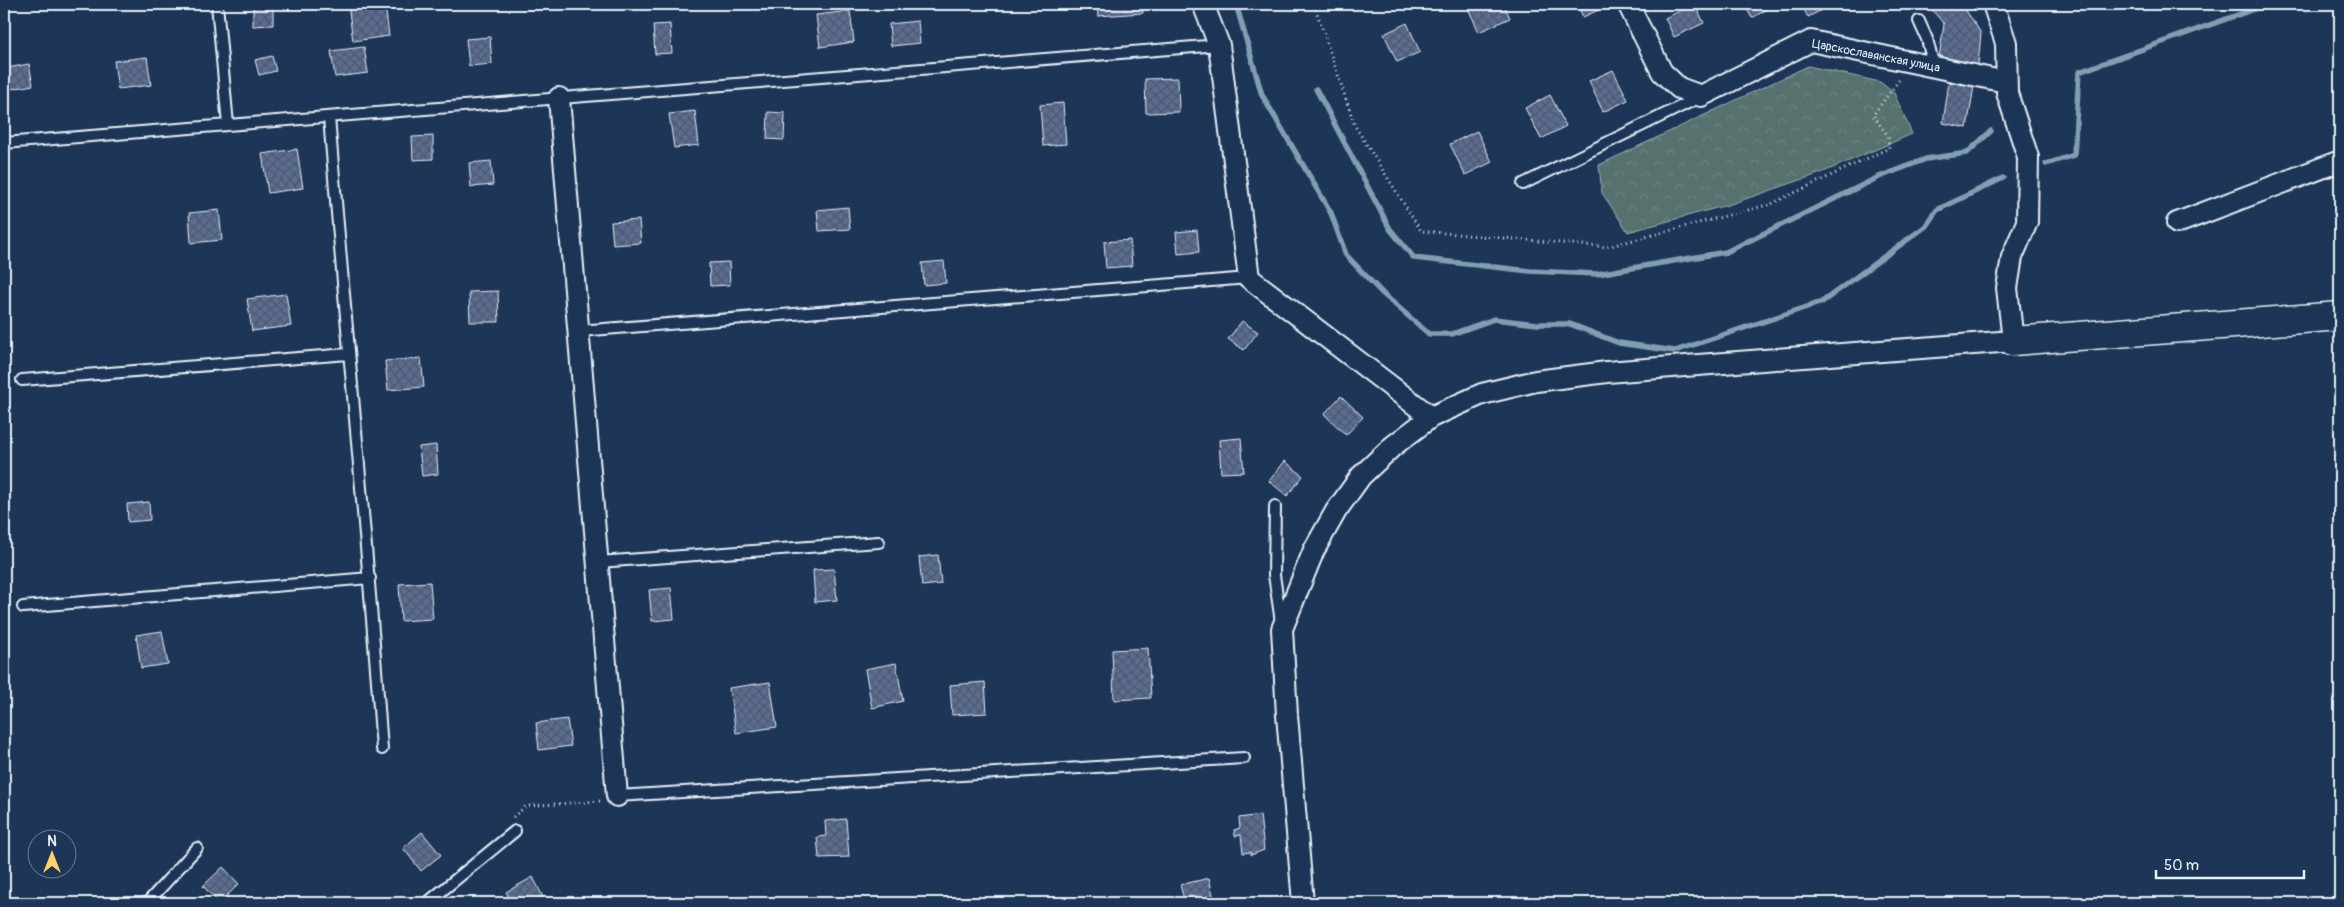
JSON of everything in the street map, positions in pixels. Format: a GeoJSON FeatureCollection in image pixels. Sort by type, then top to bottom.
{"type":"FeatureCollection","features":[{"type":"Feature","properties":{"kind":"street"},"geometry":{"type":"LineString","coordinates":[[1203,4],[1219,45],[1249,278],[1431,417]]}},
{"type":"Feature","properties":{"kind":"street"},"geometry":{"type":"LineString","coordinates":[[1628,4],[1662,72],[1679,88],[1701,96]]}},
{"type":"Feature","properties":{"kind":"street"},"geometry":{"type":"LineString","coordinates":[[1993,4],[2006,43],[2007,93],[2028,158],[2027,222],[2012,257],[2006,288],[2013,340]]}},
{"type":"Feature","properties":{"kind":"street","name":"Царскославянская улица"},"geometry":{"type":"LineString","coordinates":[[1701,96],[1811,41],[2006,82]]}},
{"type":"Feature","properties":{"kind":"street"},"geometry":{"type":"LineString","coordinates":[[559,98],[617,796]]}},
{"type":"Feature","properties":{"kind":"street"},"geometry":{"type":"LineString","coordinates":[[2177,223],[2340,161]]}},
{"type":"Feature","properties":{"kind":"street"},"geometry":{"type":"LineString","coordinates":[[1303,903],[1287,715],[1282,629],[1314,550],[1336,511],[1361,476],[1393,446],[1431,417],[1482,394],[1536,381],[1607,372],[2340,316]]}},
{"type":"Feature","properties":{"kind":"lane"},"geometry":{"type":"LineString","coordinates":[[217,4],[228,125]]}},
{"type":"Feature","properties":{"kind":"lane"},"geometry":{"type":"LineString","coordinates":[[1919,20],[1928,39],[1934,67]]}},
{"type":"Feature","properties":{"kind":"lane"},"geometry":{"type":"LineString","coordinates":[[4,143],[1219,45]]}},
{"type":"Feature","properties":{"kind":"lane"},"geometry":{"type":"LineString","coordinates":[[1523,184],[1701,96]]}},
{"type":"Feature","properties":{"kind":"lane"},"geometry":{"type":"LineString","coordinates":[[329,117],[348,354],[370,578],[382,749]]}},
{"type":"Feature","properties":{"kind":"lane"},"geometry":{"type":"LineString","coordinates":[[579,331],[1249,278]]}},
{"type":"Feature","properties":{"kind":"lane"},"geometry":{"type":"LineString","coordinates":[[22,380],[348,354]]}},
{"type":"Feature","properties":{"kind":"lane"},"geometry":{"type":"LineString","coordinates":[[1275,506],[1274,575],[1282,629]]}},
{"type":"Feature","properties":{"kind":"lane"},"geometry":{"type":"LineString","coordinates":[[598,562],[879,542]]}},
{"type":"Feature","properties":{"kind":"lane"},"geometry":{"type":"LineString","coordinates":[[23,607],[370,578]]}},
{"type":"Feature","properties":{"kind":"lane"},"geometry":{"type":"LineString","coordinates":[[617,796],[1244,758]]}},
{"type":"Feature","properties":{"kind":"lane"},"geometry":{"type":"LineString","coordinates":[[427,903],[515,831]]}},
{"type":"Feature","properties":{"kind":"lane"},"geometry":{"type":"LineString","coordinates":[[147,903],[197,848]]}},
{"type":"Feature","properties":{"kind":"path"},"geometry":{"type":"LineString","coordinates":[[1314,4],[1355,126],[1421,231],[1607,247],[1771,204],[1889,148],[1888,136],[1873,115],[1913,62]]}},
{"type":"Feature","properties":{"kind":"path"},"geometry":{"type":"LineString","coordinates":[[515,831],[511,819],[526,806],[596,802],[617,796]]}},
{"type":"Feature","properties":{"kind":"green space"},"geometry":{"type":"Polygon","coordinates":[[[1808,66],[1880,82],[1894,93],[1912,134],[1821,173],[1731,204],[1628,232],[1602,193],[1599,165],[1808,66]]]}},
{"type":"Feature","properties":{"kind":"building"},"geometry":{"type":"Polygon","coordinates":[[[253,4],[273,4],[273,25],[253,26],[253,4]]]}},
{"type":"Feature","properties":{"kind":"building"},"geometry":{"type":"Polygon","coordinates":[[[348,4],[385,4],[389,36],[353,41],[348,4]]]}},
{"type":"Feature","properties":{"kind":"building"},"geometry":{"type":"Polygon","coordinates":[[[603,4],[623,4],[623,7],[604,9],[603,4]]]}},
{"type":"Feature","properties":{"kind":"building"},"geometry":{"type":"Polygon","coordinates":[[[1097,4],[1143,4],[1143,13],[1098,16],[1097,4]]]}},
{"type":"Feature","properties":{"kind":"building"},"geometry":{"type":"Polygon","coordinates":[[[1466,4],[1504,4],[1510,18],[1479,32],[1466,4]]]}},
{"type":"Feature","properties":{"kind":"building"},"geometry":{"type":"Polygon","coordinates":[[[1577,4],[1601,4],[1603,8],[1583,17],[1577,4]]]}},
{"type":"Feature","properties":{"kind":"building"},"geometry":{"type":"Polygon","coordinates":[[[1695,4],[1704,23],[1674,37],[1665,18],[1695,4]]]}},
{"type":"Feature","properties":{"kind":"building"},"geometry":{"type":"Polygon","coordinates":[[[1744,4],[1776,4],[1752,18],[1744,4]]]}},
{"type":"Feature","properties":{"kind":"building"},"geometry":{"type":"Polygon","coordinates":[[[1801,4],[1833,4],[1808,17],[1801,4]]]}},
{"type":"Feature","properties":{"kind":"building"},"geometry":{"type":"Polygon","coordinates":[[[1927,4],[1961,4],[1963,6],[1981,33],[1978,65],[1939,58],[1944,24],[1927,4]]]}},
{"type":"Feature","properties":{"kind":"building"},"geometry":{"type":"Polygon","coordinates":[[[850,11],[854,42],[820,47],[816,15],[850,11]]]}},
{"type":"Feature","properties":{"kind":"building"},"geometry":{"type":"Polygon","coordinates":[[[918,21],[920,43],[891,46],[889,24],[918,21]]]}},
{"type":"Feature","properties":{"kind":"building"},"geometry":{"type":"Polygon","coordinates":[[[1407,23],[1420,52],[1397,62],[1384,34],[1407,23]]]}},
{"type":"Feature","properties":{"kind":"building"},"geometry":{"type":"Polygon","coordinates":[[[670,24],[672,53],[655,54],[653,25],[670,24]]]}},
{"type":"Feature","properties":{"kind":"building"},"geometry":{"type":"Polygon","coordinates":[[[490,37],[492,64],[469,66],[466,39],[490,37]]]}},
{"type":"Feature","properties":{"kind":"building"},"geometry":{"type":"Polygon","coordinates":[[[364,47],[368,73],[335,77],[331,51],[364,47]]]}},
{"type":"Feature","properties":{"kind":"building"},"geometry":{"type":"Polygon","coordinates":[[[272,56],[276,71],[259,75],[255,60],[272,56]]]}},
{"type":"Feature","properties":{"kind":"building"},"geometry":{"type":"Polygon","coordinates":[[[147,57],[151,85],[118,89],[114,61],[147,57]]]}},
{"type":"Feature","properties":{"kind":"building"},"geometry":{"type":"Polygon","coordinates":[[[29,64],[33,85],[11,89],[7,68],[29,64]]]}},
{"type":"Feature","properties":{"kind":"building"},"geometry":{"type":"Polygon","coordinates":[[[1613,70],[1628,100],[1603,112],[1589,81],[1613,70]]]}},
{"type":"Feature","properties":{"kind":"building"},"geometry":{"type":"Polygon","coordinates":[[[1178,78],[1179,112],[1146,113],[1145,79],[1178,78]]]}},
{"type":"Feature","properties":{"kind":"building"},"geometry":{"type":"Polygon","coordinates":[[[1949,82],[1974,86],[1967,128],[1943,123],[1949,82]]]}},
{"type":"Feature","properties":{"kind":"building"},"geometry":{"type":"Polygon","coordinates":[[[1550,95],[1566,126],[1541,139],[1525,108],[1550,95]]]}},
{"type":"Feature","properties":{"kind":"building"},"geometry":{"type":"Polygon","coordinates":[[[1063,103],[1066,144],[1043,146],[1040,105],[1063,103]]]}},
{"type":"Feature","properties":{"kind":"building"},"geometry":{"type":"Polygon","coordinates":[[[695,111],[699,145],[674,148],[669,114],[695,111]]]}},
{"type":"Feature","properties":{"kind":"building"},"geometry":{"type":"Polygon","coordinates":[[[768,112],[785,113],[784,140],[767,139],[768,112]]]}},
{"type":"Feature","properties":{"kind":"building"},"geometry":{"type":"Polygon","coordinates":[[[1477,131],[1492,162],[1465,175],[1450,144],[1477,131]]]}},
{"type":"Feature","properties":{"kind":"building"},"geometry":{"type":"Polygon","coordinates":[[[433,136],[433,159],[413,160],[412,137],[433,136]]]}},
{"type":"Feature","properties":{"kind":"building"},"geometry":{"type":"Polygon","coordinates":[[[297,149],[303,188],[268,193],[262,154],[297,149]]]}},
{"type":"Feature","properties":{"kind":"building"},"geometry":{"type":"Polygon","coordinates":[[[491,161],[493,185],[471,187],[469,163],[491,161]]]}},
{"type":"Feature","properties":{"kind":"building"},"geometry":{"type":"Polygon","coordinates":[[[848,207],[850,229],[819,231],[817,210],[848,207]]]}},
{"type":"Feature","properties":{"kind":"building"},"geometry":{"type":"Polygon","coordinates":[[[219,210],[222,240],[191,243],[189,213],[219,210]]]}},
{"type":"Feature","properties":{"kind":"building"},"geometry":{"type":"Polygon","coordinates":[[[639,220],[641,243],[613,245],[611,222],[639,220]]]}},
{"type":"Feature","properties":{"kind":"building"},"geometry":{"type":"Polygon","coordinates":[[[1197,230],[1199,252],[1178,254],[1176,232],[1197,230]]]}},
{"type":"Feature","properties":{"kind":"building"},"geometry":{"type":"Polygon","coordinates":[[[1130,240],[1132,266],[1106,268],[1104,242],[1130,240]]]}},
{"type":"Feature","properties":{"kind":"building"},"geometry":{"type":"Polygon","coordinates":[[[944,261],[946,283],[924,285],[922,263],[944,261]]]}},
{"type":"Feature","properties":{"kind":"building"},"geometry":{"type":"Polygon","coordinates":[[[729,262],[730,285],[710,286],[709,263],[729,262]]]}},
{"type":"Feature","properties":{"kind":"building"},"geometry":{"type":"Polygon","coordinates":[[[498,291],[499,322],[470,322],[469,292],[498,291]]]}},
{"type":"Feature","properties":{"kind":"building"},"geometry":{"type":"Polygon","coordinates":[[[286,294],[291,326],[252,331],[247,299],[286,294]]]}},
{"type":"Feature","properties":{"kind":"building"},"geometry":{"type":"Polygon","coordinates":[[[1242,321],[1258,332],[1244,350],[1228,339],[1242,321]]]}},
{"type":"Feature","properties":{"kind":"building"},"geometry":{"type":"Polygon","coordinates":[[[421,358],[424,387],[388,390],[385,361],[421,358]]]}},
{"type":"Feature","properties":{"kind":"building"},"geometry":{"type":"Polygon","coordinates":[[[1341,396],[1363,417],[1346,435],[1324,414],[1341,396]]]}},
{"type":"Feature","properties":{"kind":"building"},"geometry":{"type":"Polygon","coordinates":[[[1241,438],[1244,472],[1221,473],[1219,440],[1241,438]]]}},
{"type":"Feature","properties":{"kind":"building"},"geometry":{"type":"Polygon","coordinates":[[[436,445],[438,474],[422,476],[419,447],[436,445]]]}},
{"type":"Feature","properties":{"kind":"building"},"geometry":{"type":"Polygon","coordinates":[[[1285,461],[1303,476],[1287,496],[1269,481],[1285,461]]]}},
{"type":"Feature","properties":{"kind":"building"},"geometry":{"type":"Polygon","coordinates":[[[149,502],[150,520],[128,522],[127,504],[149,502]]]}},
{"type":"Feature","properties":{"kind":"building"},"geometry":{"type":"Polygon","coordinates":[[[938,555],[941,584],[922,586],[919,557],[938,555]]]}},
{"type":"Feature","properties":{"kind":"building"},"geometry":{"type":"Polygon","coordinates":[[[834,569],[837,600],[815,602],[813,570],[834,569]]]}},
{"type":"Feature","properties":{"kind":"building"},"geometry":{"type":"Polygon","coordinates":[[[430,582],[433,619],[401,621],[399,584],[430,582]]]}},
{"type":"Feature","properties":{"kind":"building"},"geometry":{"type":"Polygon","coordinates":[[[671,588],[674,619],[652,621],[649,590],[671,588]]]}},
{"type":"Feature","properties":{"kind":"building"},"geometry":{"type":"Polygon","coordinates":[[[162,631],[168,664],[141,668],[136,635],[162,631]]]}},
{"type":"Feature","properties":{"kind":"building"},"geometry":{"type":"Polygon","coordinates":[[[1148,648],[1151,698],[1114,700],[1112,650],[1148,648]]]}},
{"type":"Feature","properties":{"kind":"building"},"geometry":{"type":"Polygon","coordinates":[[[896,663],[903,701],[872,708],[865,669],[896,663]]]}},
{"type":"Feature","properties":{"kind":"building"},"geometry":{"type":"Polygon","coordinates":[[[770,682],[777,727],[736,733],[729,688],[770,682]]]}},
{"type":"Feature","properties":{"kind":"building"},"geometry":{"type":"Polygon","coordinates":[[[985,682],[987,713],[952,715],[950,685],[985,682]]]}},
{"type":"Feature","properties":{"kind":"building"},"geometry":{"type":"Polygon","coordinates":[[[567,719],[571,746],[539,750],[536,723],[567,719]]]}},
{"type":"Feature","properties":{"kind":"building"},"geometry":{"type":"Polygon","coordinates":[[[1260,815],[1264,850],[1251,855],[1251,852],[1243,853],[1241,835],[1235,836],[1234,830],[1240,828],[1239,818],[1260,815]]]}},
{"type":"Feature","properties":{"kind":"building"},"geometry":{"type":"Polygon","coordinates":[[[846,819],[849,857],[819,858],[817,837],[826,836],[825,821],[846,819]]]}},
{"type":"Feature","properties":{"kind":"building"},"geometry":{"type":"Polygon","coordinates":[[[422,832],[441,855],[421,871],[403,848],[422,832]]]}},
{"type":"Feature","properties":{"kind":"building"},"geometry":{"type":"Polygon","coordinates":[[[223,867],[239,884],[219,903],[203,886],[223,867]]]}},
{"type":"Feature","properties":{"kind":"building"},"geometry":{"type":"Polygon","coordinates":[[[533,877],[546,903],[512,903],[506,892],[533,877]]]}},
{"type":"Feature","properties":{"kind":"building"},"geometry":{"type":"Polygon","coordinates":[[[1209,878],[1215,903],[1185,903],[1180,885],[1209,878]]]}},
{"type":"Feature","properties":{"kind":"waterway"},"geometry":{"type":"LineString","coordinates":[[1236,4],[1262,95],[1331,213],[1346,255],[1383,294],[1429,334],[1452,334],[1494,319],[1537,324],[1570,324],[1619,343],[1675,351],[1822,302],[1926,226],[1937,210],[2003,178]]}},
{"type":"Feature","properties":{"kind":"waterway"},"geometry":{"type":"LineString","coordinates":[[2046,164],[2074,155],[2079,72],[2268,4]]}},
{"type":"Feature","properties":{"kind":"waterway"},"geometry":{"type":"LineString","coordinates":[[1316,89],[1390,229],[1414,258],[1530,271],[1597,274],[1726,252],[1879,177],[1926,159],[1967,153],[1991,131]]}}]}
